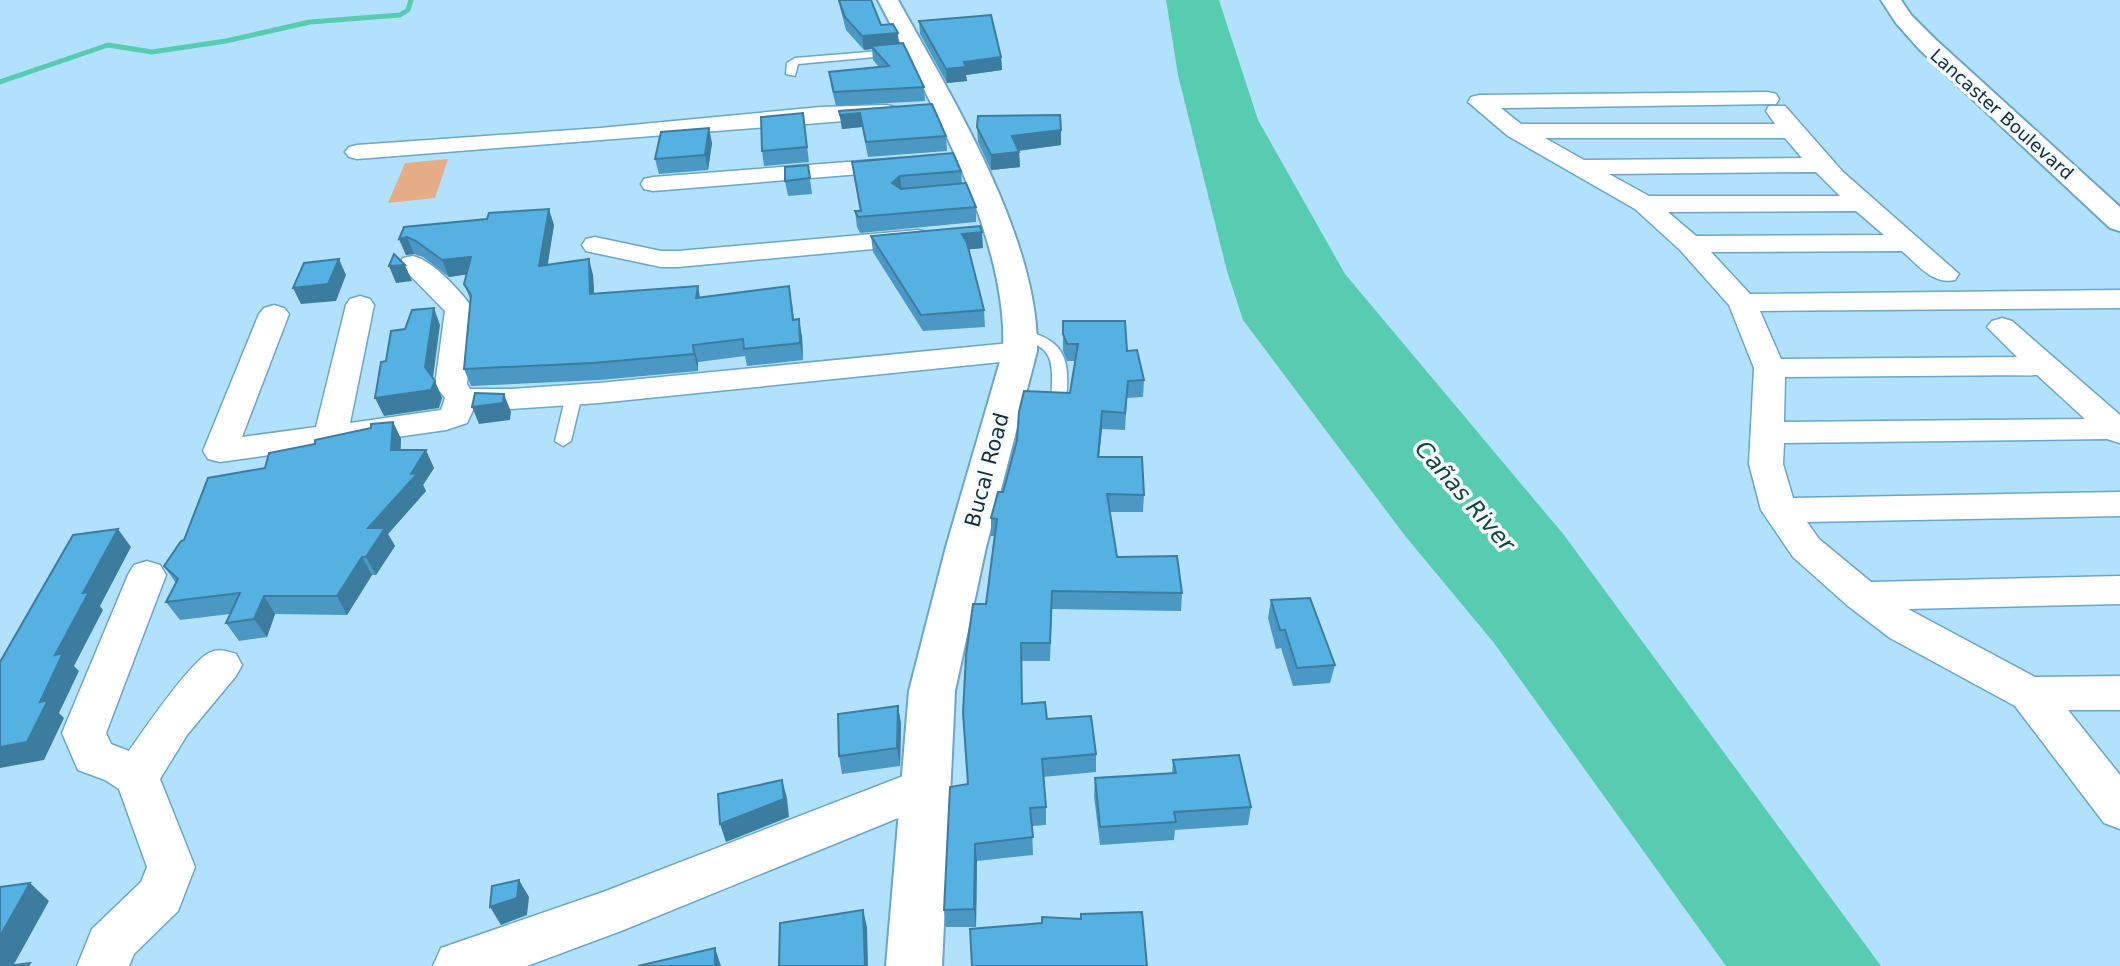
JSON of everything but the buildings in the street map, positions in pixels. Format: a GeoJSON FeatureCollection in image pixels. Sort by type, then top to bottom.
{"type":"FeatureCollection","features":[{"type":"Feature","properties":{"kind":"street","name":"Bucal Road"},"geometry":{"type":"LineString","coordinates":[[888,0],[914,51],[926,110],[967,176],[974,233],[1021,342],[966,547],[932,691],[923,787],[915,966]]}},
{"type":"Feature","properties":{"kind":"street","name":"Lancaster Boulevard"},"geometry":{"type":"LineString","coordinates":[[1891,0],[1903,19],[1927,44],[2120,222]]}},
{"type":"Feature","properties":{"kind":"street","name":"Lancaster Boulevard"},"geometry":{"type":"LineString","coordinates":[[1918,0],[1930,22],[1955,47],[2120,192]]}},
{"type":"Feature","properties":{"kind":"street"},"geometry":{"type":"LineString","coordinates":[[1945,274],[1822,165],[1790,131],[1765,92],[1479,102],[1516,131],[1644,204],[1689,244],[1742,303],[1770,368],[1766,464],[1779,510],[1806,548],[1862,596],[1904,627],[2030,694],[2120,809]]}},
{"type":"Feature","properties":{"kind":"street"},"geometry":{"type":"LineString","coordinates":[[357,152],[600,135],[821,114],[926,110]]}},
{"type":"Feature","properties":{"kind":"street"},"geometry":{"type":"LineString","coordinates":[[1516,131],[1790,131]]}},
{"type":"Feature","properties":{"kind":"street"},"geometry":{"type":"LineString","coordinates":[[653,184],[921,163]]}},
{"type":"Feature","properties":{"kind":"street"},"geometry":{"type":"LineString","coordinates":[[1583,167],[1822,165]]}},
{"type":"Feature","properties":{"kind":"street"},"geometry":{"type":"LineString","coordinates":[[1644,204],[1864,203]]}},
{"type":"Feature","properties":{"kind":"street"},"geometry":{"type":"LineString","coordinates":[[595,245],[661,259],[678,259],[974,233]]}},
{"type":"Feature","properties":{"kind":"street"},"geometry":{"type":"LineString","coordinates":[[1689,244],[1910,243]]}},
{"type":"Feature","properties":{"kind":"street"},"geometry":{"type":"LineString","coordinates":[[413,264],[454,302],[460,311],[451,385],[461,398]]}},
{"type":"Feature","properties":{"kind":"street"},"geometry":{"type":"LineString","coordinates":[[1742,303],[2120,299]]}},
{"type":"Feature","properties":{"kind":"street"},"geometry":{"type":"LineString","coordinates":[[331,436],[360,305]]}},
{"type":"Feature","properties":{"kind":"street"},"geometry":{"type":"LineString","coordinates":[[274,314],[220,451],[446,420],[455,416],[461,398]]}},
{"type":"Feature","properties":{"kind":"street"},"geometry":{"type":"LineString","coordinates":[[2002,327],[2118,431]]}},
{"type":"Feature","properties":{"kind":"street"},"geometry":{"type":"LineString","coordinates":[[461,398],[511,399],[574,395],[1021,342]]}},
{"type":"Feature","properties":{"kind":"street"},"geometry":{"type":"LineString","coordinates":[[1770,368],[2045,366]]}},
{"type":"Feature","properties":{"kind":"street"},"geometry":{"type":"LineString","coordinates":[[1766,433],[2118,431]]}},
{"type":"Feature","properties":{"kind":"street"},"geometry":{"type":"LineString","coordinates":[[1779,510],[2120,504]]}},
{"type":"Feature","properties":{"kind":"street"},"geometry":{"type":"LineString","coordinates":[[103,966],[103,956],[131,922],[160,896],[171,867],[137,778],[121,767],[94,757],[84,733],[147,575]]}},
{"type":"Feature","properties":{"kind":"street"},"geometry":{"type":"LineString","coordinates":[[1862,596],[2120,590]]}},
{"type":"Feature","properties":{"kind":"street"},"geometry":{"type":"LineString","coordinates":[[137,778],[172,723],[221,665]]}},
{"type":"Feature","properties":{"kind":"street"},"geometry":{"type":"LineString","coordinates":[[2030,694],[2120,692]]}},
{"type":"Feature","properties":{"kind":"street"},"geometry":{"type":"LineString","coordinates":[[460,966],[603,915],[923,787]]}},
{"type":"Feature","properties":{"kind":"lane"},"geometry":{"type":"LineString","coordinates":[[791,74],[792,63],[795,61],[914,51]]}},
{"type":"Feature","properties":{"kind":"lane"},"geometry":{"type":"LineString","coordinates":[[1021,342],[1045,340],[1056,353],[1061,365],[1059,394]]}},
{"type":"Feature","properties":{"kind":"lane"},"geometry":{"type":"LineString","coordinates":[[563,441],[574,395]]}},
{"type":"Feature","properties":{"kind":"shaded area"},"geometry":{"type":"Polygon","coordinates":[[[448,159],[435,198],[388,203],[405,163],[448,159]]]}},
{"type":"Feature","properties":{"kind":"water","name":"Cañas River"},"geometry":{"type":"Polygon","coordinates":[[[1166,0],[1219,0],[1258,120],[1345,274],[1564,535],[1881,966],[1726,966],[1494,643],[1406,537],[1243,320],[1227,271],[1178,75],[1166,0]]]}},
{"type":"Feature","properties":{"kind":"waterway"},"geometry":{"type":"LineString","coordinates":[[0,82],[108,45],[152,52],[226,41],[310,22],[400,15],[408,10],[411,0]]}}]}
